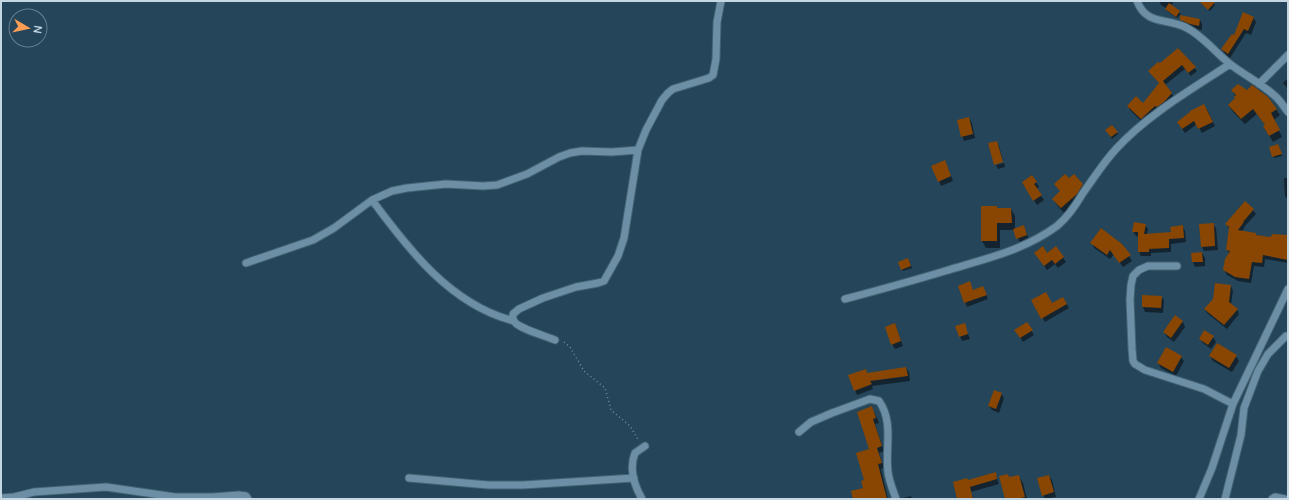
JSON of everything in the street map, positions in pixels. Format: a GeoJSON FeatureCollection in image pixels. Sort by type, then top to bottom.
{"type":"FeatureCollection","features":[{"type":"Feature","properties":{"kind":"street"},"geometry":{"type":"LineString","coordinates":[[514,321],[513,316],[515,313],[535,301],[576,287],[598,284],[604,281],[618,256],[624,238],[638,150],[646,130],[662,100],[668,93],[673,89],[709,78],[713,75],[716,59],[717,22],[721,1]]}},
{"type":"Feature","properties":{"kind":"street"},"geometry":{"type":"LineString","coordinates":[[1137,1],[1148,17],[1185,27],[1230,64],[1276,96],[1288,112]]}},
{"type":"Feature","properties":{"kind":"street"},"geometry":{"type":"LineString","coordinates":[[1258,84],[1288,55]]}},
{"type":"Feature","properties":{"kind":"street"},"geometry":{"type":"LineString","coordinates":[[845,298],[987,260],[1017,248],[1044,234],[1058,224],[1071,211],[1107,159],[1132,134],[1180,96],[1230,64]]}},
{"type":"Feature","properties":{"kind":"street"},"geometry":{"type":"LineString","coordinates":[[246,263],[313,240],[334,228],[372,200],[392,191],[446,184],[483,186],[497,185],[527,174],[559,157],[570,153],[582,151],[612,152],[638,150]]}},
{"type":"Feature","properties":{"kind":"street"},"geometry":{"type":"LineString","coordinates":[[372,200],[411,251],[450,289],[491,314],[514,321],[524,328],[555,340]]}},
{"type":"Feature","properties":{"kind":"street"},"geometry":{"type":"LineString","coordinates":[[1177,266],[1148,266],[1139,270],[1133,276],[1130,300],[1133,361],[1145,370],[1204,389],[1233,404]]}},
{"type":"Feature","properties":{"kind":"street"},"geometry":{"type":"LineString","coordinates":[[1199,499],[1212,468],[1233,404],[1288,291]]}},
{"type":"Feature","properties":{"kind":"street"},"geometry":{"type":"LineString","coordinates":[[1225,499],[1241,435],[1244,408],[1258,371],[1268,354],[1286,336],[1288,336]]}},
{"type":"Feature","properties":{"kind":"street"},"geometry":{"type":"LineString","coordinates":[[799,432],[811,422],[832,413],[870,399],[879,401],[882,404],[888,427],[888,473],[896,499]]}},
{"type":"Feature","properties":{"kind":"street"},"geometry":{"type":"LineString","coordinates":[[642,499],[634,478],[634,455],[637,450],[644,446]]}},
{"type":"Feature","properties":{"kind":"street"},"geometry":{"type":"LineString","coordinates":[[410,478],[488,485],[522,485],[634,478]]}},
{"type":"Feature","properties":{"kind":"street"},"geometry":{"type":"LineString","coordinates":[[1,498],[9,498],[34,492],[106,487],[175,497],[239,495],[246,496],[248,499]]}},
{"type":"Feature","properties":{"kind":"street"},"geometry":{"type":"LineString","coordinates":[[1272,499],[1275,497],[1285,499]]}},
{"type":"Feature","properties":{"kind":"path"},"geometry":{"type":"LineString","coordinates":[[555,340],[561,340],[569,346],[584,371],[605,388],[611,410],[630,426],[639,441],[644,446]]}},
{"type":"Feature","properties":{"kind":"building"},"geometry":{"type":"Polygon","coordinates":[[[1199,1],[1216,1],[1208,10],[1199,1]]]}},
{"type":"Feature","properties":{"kind":"building"},"geometry":{"type":"Polygon","coordinates":[[[1169,3],[1180,11],[1176,17],[1165,9],[1169,3]]]}},
{"type":"Feature","properties":{"kind":"building"},"geometry":{"type":"Polygon","coordinates":[[[1243,12],[1254,17],[1248,31],[1244,29],[1228,54],[1221,49],[1232,34],[1234,35],[1243,12]]]}},
{"type":"Feature","properties":{"kind":"building"},"geometry":{"type":"Polygon","coordinates":[[[1180,15],[1200,19],[1199,26],[1180,20],[1180,15]]]}},
{"type":"Feature","properties":{"kind":"building"},"geometry":{"type":"Polygon","coordinates":[[[1178,48],[1196,67],[1188,73],[1182,65],[1163,81],[1172,93],[1164,102],[1157,107],[1155,106],[1141,119],[1127,106],[1136,96],[1143,103],[1159,83],[1148,71],[1178,48]]]}},
{"type":"Feature","properties":{"kind":"building"},"geometry":{"type":"Polygon","coordinates":[[[1238,84],[1247,90],[1252,85],[1268,97],[1277,109],[1271,113],[1280,130],[1269,136],[1263,126],[1265,125],[1253,109],[1241,119],[1228,105],[1236,95],[1231,90],[1238,84]]]}},
{"type":"Feature","properties":{"kind":"building"},"geometry":{"type":"Polygon","coordinates":[[[1204,104],[1213,122],[1198,129],[1194,121],[1182,129],[1177,122],[1190,111],[1204,104]]]}},
{"type":"Feature","properties":{"kind":"building"},"geometry":{"type":"Polygon","coordinates":[[[969,117],[973,134],[961,137],[957,120],[969,117]]]}},
{"type":"Feature","properties":{"kind":"building"},"geometry":{"type":"Polygon","coordinates":[[[1112,125],[1118,132],[1111,137],[1105,130],[1112,125]]]}},
{"type":"Feature","properties":{"kind":"building"},"geometry":{"type":"Polygon","coordinates":[[[997,141],[1003,162],[994,165],[988,143],[997,141]]]}},
{"type":"Feature","properties":{"kind":"building"},"geometry":{"type":"Polygon","coordinates":[[[1278,144],[1282,154],[1272,157],[1269,147],[1278,144]]]}},
{"type":"Feature","properties":{"kind":"building"},"geometry":{"type":"Polygon","coordinates":[[[945,160],[951,176],[938,182],[931,166],[945,160]]]}},
{"type":"Feature","properties":{"kind":"building"},"geometry":{"type":"Polygon","coordinates":[[[1065,174],[1069,178],[1074,174],[1083,184],[1077,194],[1061,208],[1052,199],[1060,191],[1054,184],[1065,174]]]}},
{"type":"Feature","properties":{"kind":"building"},"geometry":{"type":"Polygon","coordinates":[[[1032,175],[1037,182],[1034,184],[1042,195],[1033,201],[1022,182],[1032,175]]]}},
{"type":"Feature","properties":{"kind":"building"},"geometry":{"type":"Polygon","coordinates":[[[1245,201],[1254,209],[1238,230],[1271,237],[1272,234],[1288,235],[1288,260],[1263,255],[1262,263],[1252,262],[1249,279],[1235,277],[1223,270],[1225,259],[1230,251],[1226,250],[1229,227],[1225,224],[1245,201]]]}},
{"type":"Feature","properties":{"kind":"building"},"geometry":{"type":"Polygon","coordinates":[[[981,206],[1011,208],[1012,223],[997,223],[997,241],[981,241],[981,206]]]}},
{"type":"Feature","properties":{"kind":"building"},"geometry":{"type":"Polygon","coordinates":[[[1134,222],[1146,224],[1144,234],[1171,232],[1170,227],[1183,225],[1184,238],[1169,239],[1169,248],[1149,249],[1149,252],[1138,252],[1138,232],[1132,232],[1134,222]]]}},
{"type":"Feature","properties":{"kind":"building"},"geometry":{"type":"Polygon","coordinates":[[[1214,223],[1215,246],[1201,247],[1199,224],[1214,223]]]}},
{"type":"Feature","properties":{"kind":"building"},"geometry":{"type":"Polygon","coordinates":[[[1024,225],[1027,235],[1016,239],[1013,229],[1024,225]]]}},
{"type":"Feature","properties":{"kind":"building"},"geometry":{"type":"Polygon","coordinates":[[[1101,228],[1122,244],[1131,255],[1119,263],[1110,250],[1107,255],[1090,243],[1101,228]]]}},
{"type":"Feature","properties":{"kind":"building"},"geometry":{"type":"Polygon","coordinates":[[[1043,246],[1047,253],[1056,246],[1064,257],[1055,264],[1052,260],[1044,266],[1034,253],[1043,246]]]}},
{"type":"Feature","properties":{"kind":"building"},"geometry":{"type":"Polygon","coordinates":[[[1202,252],[1203,262],[1192,262],[1191,253],[1202,252]]]}},
{"type":"Feature","properties":{"kind":"building"},"geometry":{"type":"Polygon","coordinates":[[[908,258],[911,266],[901,270],[898,262],[908,258]]]}},
{"type":"Feature","properties":{"kind":"building"},"geometry":{"type":"Polygon","coordinates":[[[970,281],[973,290],[983,286],[987,295],[964,303],[958,286],[970,281]]]}},
{"type":"Feature","properties":{"kind":"building"},"geometry":{"type":"Polygon","coordinates":[[[1215,283],[1231,285],[1229,302],[1238,309],[1224,325],[1204,309],[1213,299],[1215,283]]]}},
{"type":"Feature","properties":{"kind":"building"},"geometry":{"type":"Polygon","coordinates":[[[1046,292],[1052,303],[1063,297],[1067,304],[1041,319],[1031,300],[1046,292]]]}},
{"type":"Feature","properties":{"kind":"building"},"geometry":{"type":"Polygon","coordinates":[[[1142,295],[1162,296],[1161,308],[1142,307],[1142,295]]]}},
{"type":"Feature","properties":{"kind":"building"},"geometry":{"type":"Polygon","coordinates":[[[1175,315],[1183,321],[1171,338],[1163,332],[1175,315]]]}},
{"type":"Feature","properties":{"kind":"building"},"geometry":{"type":"Polygon","coordinates":[[[1027,322],[1033,330],[1020,338],[1014,330],[1027,322]]]}},
{"type":"Feature","properties":{"kind":"building"},"geometry":{"type":"Polygon","coordinates":[[[895,323],[901,341],[891,345],[885,327],[895,323]]]}},
{"type":"Feature","properties":{"kind":"building"},"geometry":{"type":"Polygon","coordinates":[[[965,323],[968,334],[959,337],[955,326],[965,323]]]}},
{"type":"Feature","properties":{"kind":"building"},"geometry":{"type":"Polygon","coordinates":[[[1204,330],[1214,336],[1208,345],[1199,339],[1204,330]]]}},
{"type":"Feature","properties":{"kind":"building"},"geometry":{"type":"Polygon","coordinates":[[[1217,343],[1237,355],[1229,368],[1209,356],[1217,343]]]}},
{"type":"Feature","properties":{"kind":"building"},"geometry":{"type":"Polygon","coordinates":[[[1166,347],[1182,356],[1173,372],[1157,363],[1166,347]]]}},
{"type":"Feature","properties":{"kind":"building"},"geometry":{"type":"Polygon","coordinates":[[[906,367],[908,376],[870,381],[872,384],[854,391],[848,375],[866,369],[867,373],[906,367]]]}},
{"type":"Feature","properties":{"kind":"building"},"geometry":{"type":"Polygon","coordinates":[[[994,390],[1002,393],[996,409],[988,406],[994,390]]]}},
{"type":"Feature","properties":{"kind":"building"},"geometry":{"type":"Polygon","coordinates":[[[872,406],[876,418],[873,419],[882,446],[877,448],[882,463],[878,464],[887,499],[853,499],[851,491],[863,488],[861,481],[864,480],[856,453],[869,449],[857,412],[872,406]]]}},
{"type":"Feature","properties":{"kind":"building"},"geometry":{"type":"Polygon","coordinates":[[[996,472],[997,479],[970,487],[973,499],[957,499],[953,482],[967,478],[968,480],[996,472]]]}},
{"type":"Feature","properties":{"kind":"building"},"geometry":{"type":"Polygon","coordinates":[[[1008,474],[1009,477],[1019,475],[1025,497],[1005,499],[999,476],[1008,474]]]}},
{"type":"Feature","properties":{"kind":"building"},"geometry":{"type":"Polygon","coordinates":[[[1049,475],[1054,492],[1042,496],[1037,478],[1049,475]]]}}]}
